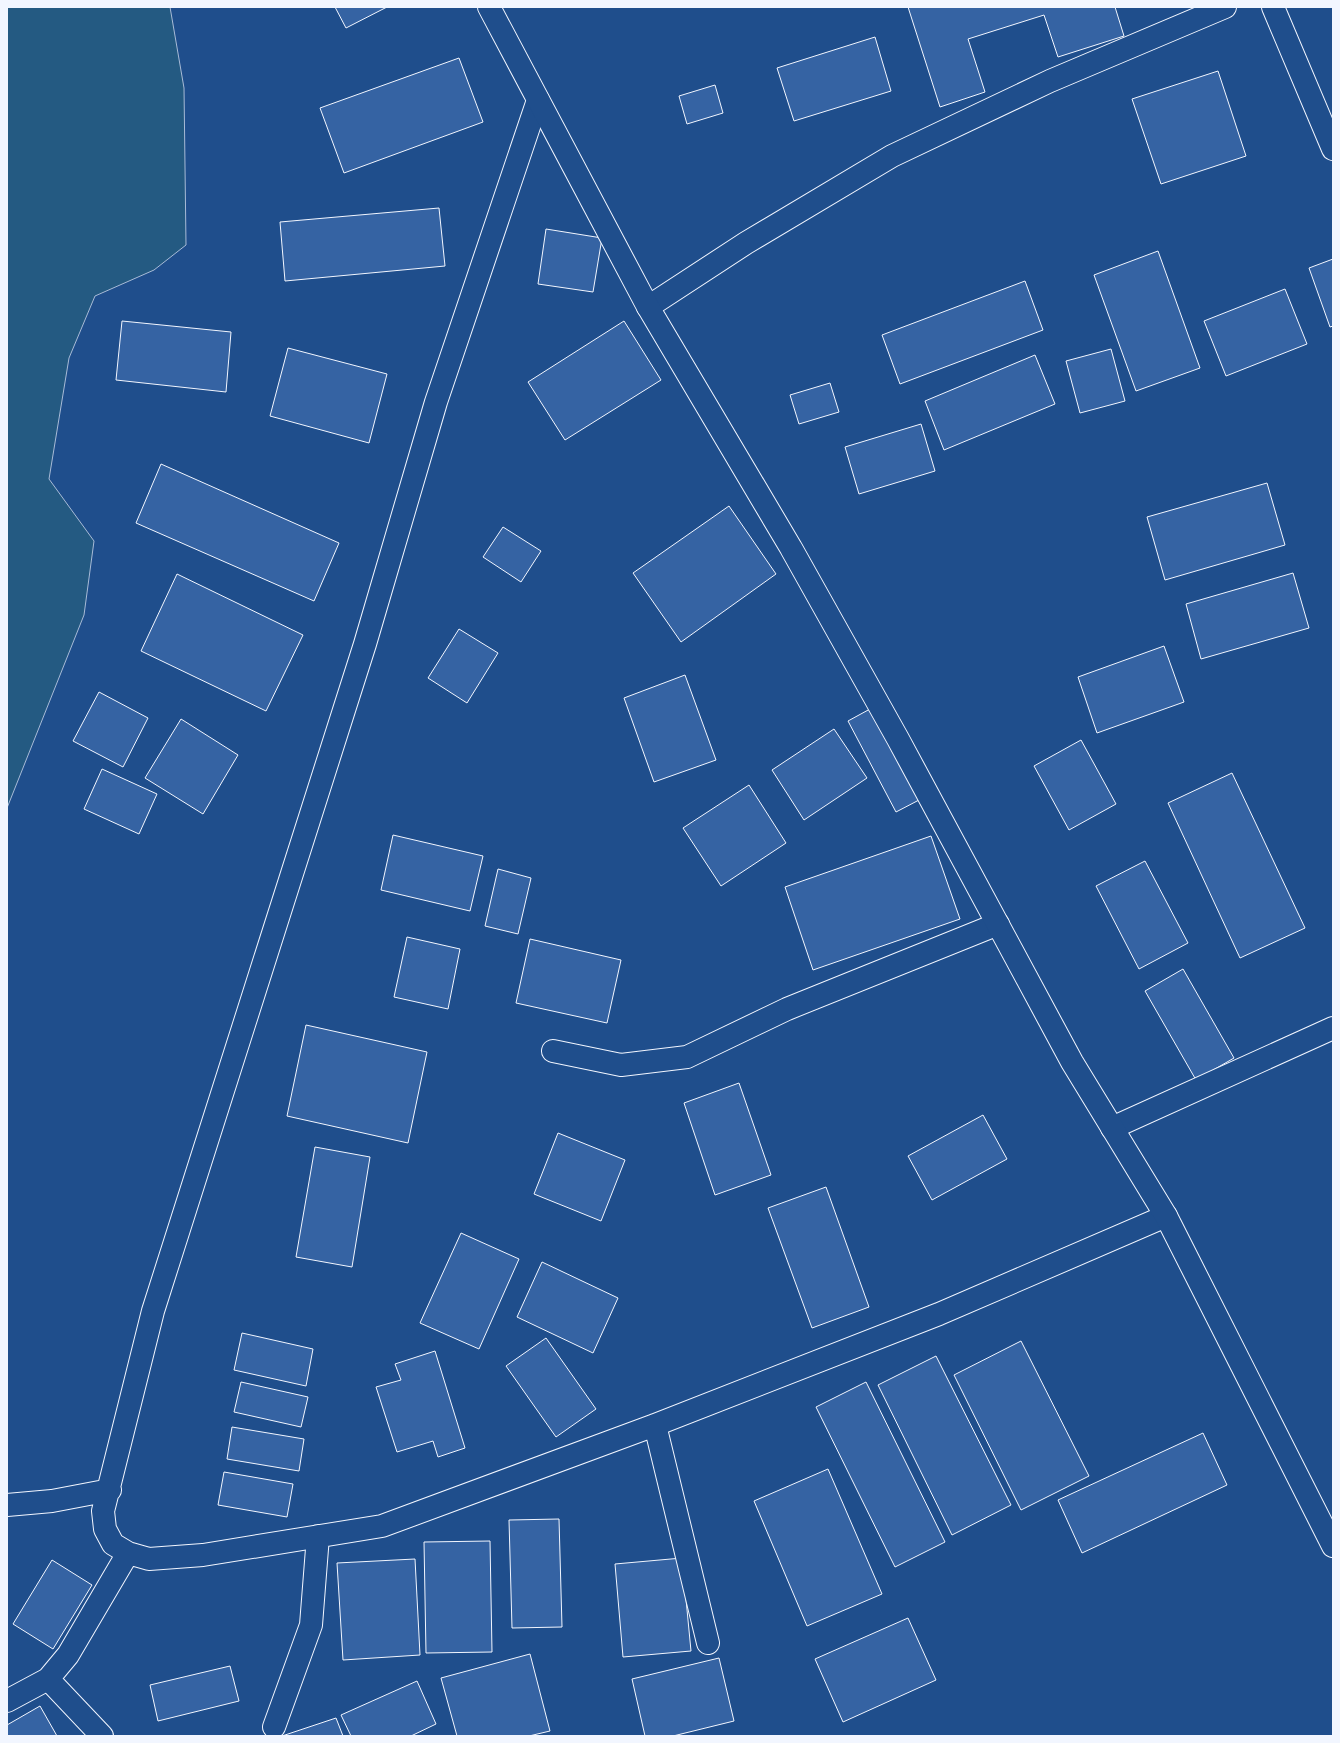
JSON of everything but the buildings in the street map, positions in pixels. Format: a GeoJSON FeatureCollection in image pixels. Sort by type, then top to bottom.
{"type":"FeatureCollection","features":[{"type":"Feature","properties":{"kind":"street"},"geometry":{"type":"LineString","coordinates":[[489,7],[648,306],[791,548],[898,739],[1072,1062],[1166,1216],[1333,1546]]}},
{"type":"Feature","properties":{"kind":"street"},"geometry":{"type":"LineString","coordinates":[[648,306],[746,243],[892,156],[1050,81],[1225,7]]}},
{"type":"Feature","properties":{"kind":"street"},"geometry":{"type":"LineString","coordinates":[[1273,7],[1333,149]]}},
{"type":"Feature","properties":{"kind":"street"},"geometry":{"type":"LineString","coordinates":[[538,100],[436,402],[366,644],[153,1311],[110,1490],[103,1511],[105,1529],[113,1544],[128,1553],[149,1559],[204,1555],[382,1526],[655,1425],[939,1314],[1166,1216]]}},
{"type":"Feature","properties":{"kind":"street"},"geometry":{"type":"LineString","coordinates":[[553,1051],[621,1065],[687,1057],[787,1009],[998,924]]}},
{"type":"Feature","properties":{"kind":"street"},"geometry":{"type":"LineString","coordinates":[[1112,1128],[1333,1028]]}},
{"type":"Feature","properties":{"kind":"street"},"geometry":{"type":"LineString","coordinates":[[655,1425],[708,1643]]}},
{"type":"Feature","properties":{"kind":"street"},"geometry":{"type":"LineString","coordinates":[[7,1506],[52,1501],[110,1490]]}},
{"type":"Feature","properties":{"kind":"street"},"geometry":{"type":"LineString","coordinates":[[274,1728],[311,1625],[318,1536]]}},
{"type":"Feature","properties":{"kind":"street"},"geometry":{"type":"LineString","coordinates":[[7,1701],[48,1679],[68,1656],[128,1553]]}},
{"type":"Feature","properties":{"kind":"street"},"geometry":{"type":"LineString","coordinates":[[48,1679],[102,1736]]}},
{"type":"Feature","properties":{"kind":"shaded area"},"geometry":{"type":"Polygon","coordinates":[[[7,7],[170,7],[184,88],[186,245],[154,270],[95,296],[69,358],[49,479],[94,541],[84,615],[7,808],[7,7]]]}}]}
